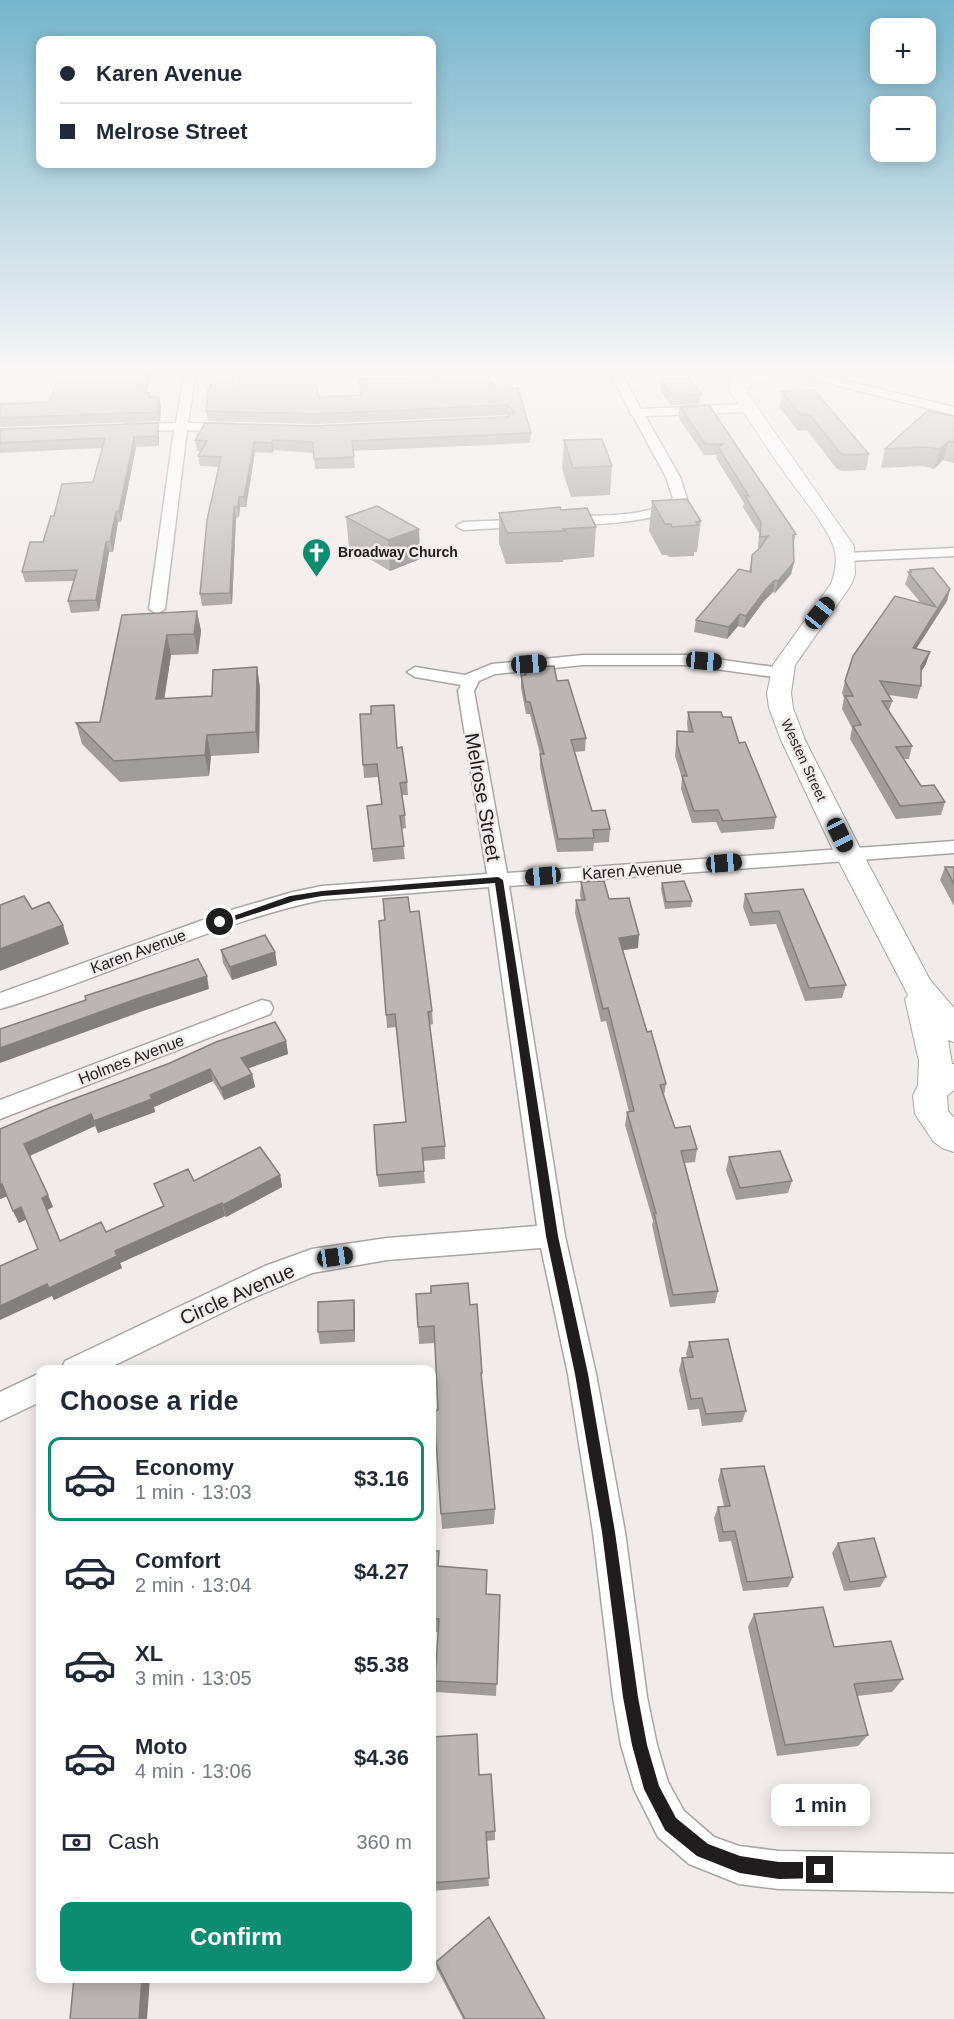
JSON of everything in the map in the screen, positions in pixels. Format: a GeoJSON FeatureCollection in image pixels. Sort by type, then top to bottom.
{"type":"FeatureCollection","features":[{"type":"Feature","properties":{"kind":"street"},"geometry":{"type":"LineString","coordinates":[[157,609],[176,463]]}},
{"type":"Feature","properties":{"kind":"street"},"geometry":{"type":"LineString","coordinates":[[463,526],[646,514],[674,507],[680,499],[679,493],[663,463]]}},
{"type":"Feature","properties":{"kind":"street"},"geometry":{"type":"LineString","coordinates":[[788,463],[824,514],[844,546],[846,556],[954,552]]}},
{"type":"Feature","properties":{"kind":"street","name":"Westen Street"},"geometry":{"type":"LineString","coordinates":[[846,556],[841,585],[793,648],[781,673],[779,693],[781,708],[793,740],[849,854],[918,986],[954,1030]]}},
{"type":"Feature","properties":{"kind":"street"},"geometry":{"type":"LineString","coordinates":[[415,672],[470,681],[484,671],[513,665],[627,659],[721,663],[781,673]]}},
{"type":"Feature","properties":{"kind":"street","name":"Melrose Street"},"geometry":{"type":"LineString","coordinates":[[470,681],[466,691],[468,713],[498,880],[552,1236],[582,1374],[609,1532],[630,1697],[639,1745],[652,1789],[671,1824],[702,1851],[740,1865],[779,1870],[954,1873]]}},
{"type":"Feature","properties":{"kind":"street","name":"Karen Avenue"},"geometry":{"type":"LineString","coordinates":[[0,1001],[205,927],[293,898],[351,890],[954,847]]}},
{"type":"Feature","properties":{"kind":"street","name":"Westen Street"},"geometry":{"type":"LineString","coordinates":[[918,986],[935,1046],[938,1066],[945,1080],[930,1095],[929,1107],[934,1120],[954,1138]]}},
{"type":"Feature","properties":{"kind":"street","name":"Holmes Avenue"},"geometry":{"type":"LineString","coordinates":[[0,1110],[262,1008]]}},
{"type":"Feature","properties":{"kind":"street","name":"Circle Avenue"},"geometry":{"type":"LineString","coordinates":[[85,1365],[275,1274],[312,1262],[387,1249],[552,1236]]}},
{"type":"Feature","properties":{"kind":"street"},"geometry":{"type":"LineString","coordinates":[[0,1407],[36,1389]]}},
{"type":"Feature","properties":{"kind":"building"},"geometry":{"type":"Polygon","coordinates":[[[98,463],[129,463],[119,511],[116,512],[110,541],[106,542],[96,600],[68,601],[77,570],[22,572],[30,542],[43,542],[51,516],[54,516],[62,484],[93,482],[98,463]]]}},
{"type":"Feature","properties":{"kind":"building"},"geometry":{"type":"Polygon","coordinates":[[[220,463],[250,463],[244,497],[239,497],[238,507],[234,507],[230,593],[200,594],[207,520],[220,463]]]}},
{"type":"Feature","properties":{"kind":"building"},"geometry":{"type":"Polygon","coordinates":[[[571,463],[611,463],[612,466],[573,468],[571,463]]]}},
{"type":"Feature","properties":{"kind":"building"},"geometry":{"type":"Polygon","coordinates":[[[728,463],[748,463],[796,534],[793,535],[794,562],[778,581],[775,580],[766,589],[746,616],[740,614],[729,627],[696,620],[739,569],[751,572],[752,555],[768,536],[760,537],[761,522],[745,496],[749,496],[728,463]]]}},
{"type":"Feature","properties":{"kind":"building"},"geometry":{"type":"Polygon","coordinates":[[[687,499],[701,521],[696,522],[698,525],[672,527],[671,524],[665,524],[652,501],[687,499]]]}},
{"type":"Feature","properties":{"kind":"building"},"geometry":{"type":"Polygon","coordinates":[[[377,506],[419,529],[388,540],[346,517],[377,506]]]}},
{"type":"Feature","properties":{"kind":"building"},"geometry":{"type":"Polygon","coordinates":[[[560,507],[561,510],[587,508],[596,527],[563,529],[565,531],[507,533],[499,513],[560,507]]]}},
{"type":"Feature","properties":{"kind":"building"},"geometry":{"type":"Polygon","coordinates":[[[933,568],[950,589],[913,648],[930,652],[921,666],[921,686],[880,681],[892,701],[882,701],[912,746],[896,747],[921,786],[934,785],[945,802],[900,806],[853,726],[861,725],[845,696],[853,696],[845,681],[853,656],[895,596],[936,607],[908,572],[933,568]]]}},
{"type":"Feature","properties":{"kind":"building"},"geometry":{"type":"Polygon","coordinates":[[[197,611],[194,634],[167,635],[156,699],[212,696],[213,670],[257,667],[256,732],[207,735],[205,755],[114,761],[76,723],[100,722],[122,615],[197,611]]]}},
{"type":"Feature","properties":{"kind":"building"},"geometry":{"type":"Polygon","coordinates":[[[554,666],[557,681],[568,680],[586,738],[571,740],[592,811],[605,810],[610,829],[593,830],[594,838],[558,839],[540,754],[544,754],[530,702],[526,702],[521,675],[526,675],[524,667],[554,666]]]}},
{"type":"Feature","properties":{"kind":"building"},"geometry":{"type":"Polygon","coordinates":[[[394,705],[397,748],[402,747],[407,782],[400,783],[405,815],[400,816],[404,846],[372,849],[367,806],[382,804],[377,764],[363,765],[360,714],[371,714],[371,706],[394,705]]]}},
{"type":"Feature","properties":{"kind":"building"},"geometry":{"type":"Polygon","coordinates":[[[688,712],[721,712],[723,717],[731,717],[739,743],[745,742],[776,817],[723,821],[718,810],[694,811],[682,776],[687,776],[677,744],[677,731],[693,732],[688,712]]]}},
{"type":"Feature","properties":{"kind":"building"},"geometry":{"type":"Polygon","coordinates":[[[945,867],[954,867],[954,884],[945,867]]]}},
{"type":"Feature","properties":{"kind":"building"},"geometry":{"type":"Polygon","coordinates":[[[604,881],[609,899],[629,898],[639,935],[619,938],[647,1032],[651,1031],[666,1084],[660,1085],[675,1128],[690,1126],[697,1149],[681,1151],[718,1291],[673,1295],[654,1213],[656,1213],[627,1112],[634,1111],[608,1008],[603,1009],[576,900],[585,900],[581,882],[604,881]]]}},
{"type":"Feature","properties":{"kind":"building"},"geometry":{"type":"Polygon","coordinates":[[[684,881],[692,901],[666,902],[662,883],[684,881]]]}},
{"type":"Feature","properties":{"kind":"building"},"geometry":{"type":"Polygon","coordinates":[[[803,889],[846,985],[809,988],[779,911],[753,913],[745,894],[803,889]]]}},
{"type":"Feature","properties":{"kind":"building"},"geometry":{"type":"Polygon","coordinates":[[[24,896],[32,909],[49,902],[63,925],[0,949],[0,905],[24,896]]]}},
{"type":"Feature","properties":{"kind":"building"},"geometry":{"type":"Polygon","coordinates":[[[408,897],[410,912],[419,911],[432,1011],[428,1012],[445,1146],[422,1148],[424,1171],[377,1175],[374,1125],[406,1122],[395,1014],[386,1015],[379,921],[385,920],[383,899],[408,897]]]}},
{"type":"Feature","properties":{"kind":"building"},"geometry":{"type":"Polygon","coordinates":[[[265,935],[275,952],[230,967],[221,950],[265,935]]]}},
{"type":"Feature","properties":{"kind":"building"},"geometry":{"type":"Polygon","coordinates":[[[198,959],[207,976],[0,1048],[0,1029],[86,1000],[85,996],[198,959]]]}},
{"type":"Feature","properties":{"kind":"building"},"geometry":{"type":"Polygon","coordinates":[[[275,1022],[286,1041],[241,1058],[252,1074],[221,1088],[210,1069],[150,1095],[152,1099],[94,1121],[91,1114],[24,1144],[48,1195],[42,1198],[60,1241],[101,1222],[106,1232],[164,1206],[154,1184],[188,1169],[194,1181],[260,1147],[280,1175],[223,1205],[222,1203],[115,1251],[117,1256],[49,1288],[47,1284],[0,1306],[0,1266],[38,1249],[21,1207],[13,1211],[2,1184],[0,1184],[0,1129],[49,1108],[170,1063],[216,1042],[275,1022]]]}},
{"type":"Feature","properties":{"kind":"building"},"geometry":{"type":"Polygon","coordinates":[[[780,1151],[792,1181],[740,1188],[729,1157],[780,1151]]]}},
{"type":"Feature","properties":{"kind":"building"},"geometry":{"type":"Polygon","coordinates":[[[468,1283],[470,1305],[477,1304],[481,1373],[495,1509],[441,1514],[436,1440],[436,1410],[438,1410],[434,1326],[418,1327],[416,1294],[431,1293],[431,1286],[468,1283]]]}},
{"type":"Feature","properties":{"kind":"building"},"geometry":{"type":"Polygon","coordinates":[[[354,1300],[354,1330],[318,1332],[318,1302],[354,1300]]]}},
{"type":"Feature","properties":{"kind":"building"},"geometry":{"type":"Polygon","coordinates":[[[728,1339],[746,1411],[706,1414],[702,1398],[691,1399],[682,1358],[693,1357],[689,1342],[728,1339]]]}},
{"type":"Feature","properties":{"kind":"building"},"geometry":{"type":"Polygon","coordinates":[[[764,1466],[793,1577],[747,1582],[735,1531],[723,1532],[718,1507],[730,1506],[721,1469],[764,1466]]]}},
{"type":"Feature","properties":{"kind":"building"},"geometry":{"type":"Polygon","coordinates":[[[874,1538],[886,1577],[850,1582],[838,1543],[874,1538]]]}},
{"type":"Feature","properties":{"kind":"building"},"geometry":{"type":"Polygon","coordinates":[[[436,1551],[439,1551],[438,1566],[487,1570],[486,1594],[500,1595],[497,1684],[436,1681],[439,1619],[436,1619],[436,1551]]]}},
{"type":"Feature","properties":{"kind":"building"},"geometry":{"type":"Polygon","coordinates":[[[823,1607],[834,1647],[891,1641],[903,1679],[854,1684],[868,1735],[785,1745],[754,1614],[823,1607]]]}},
{"type":"Feature","properties":{"kind":"building"},"geometry":{"type":"Polygon","coordinates":[[[477,1734],[479,1775],[491,1774],[495,1831],[486,1832],[489,1878],[436,1883],[436,1737],[477,1734]]]}},
{"type":"Feature","properties":{"kind":"building"},"geometry":{"type":"Polygon","coordinates":[[[489,1917],[545,2019],[465,2019],[436,1962],[489,1917]]]}},
{"type":"Feature","properties":{"kind":"building"},"geometry":{"type":"Polygon","coordinates":[[[74,1983],[142,1983],[139,2019],[70,2019],[74,1983]]]}},
{"type":"Feature","properties":{"kind":"place","name":"Broadway Church"},"geometry":{"type":"Point","coordinates":[317,578]}},
{"type":"Feature","properties":{"kind":"route"},"geometry":{"type":"LineString","coordinates":[[220,922],[293,898],[322,893],[498,880],[552,1236],[582,1374],[609,1532],[630,1697],[639,1745],[652,1789],[671,1824],[702,1851],[740,1865],[779,1870],[820,1870]]}}]}
